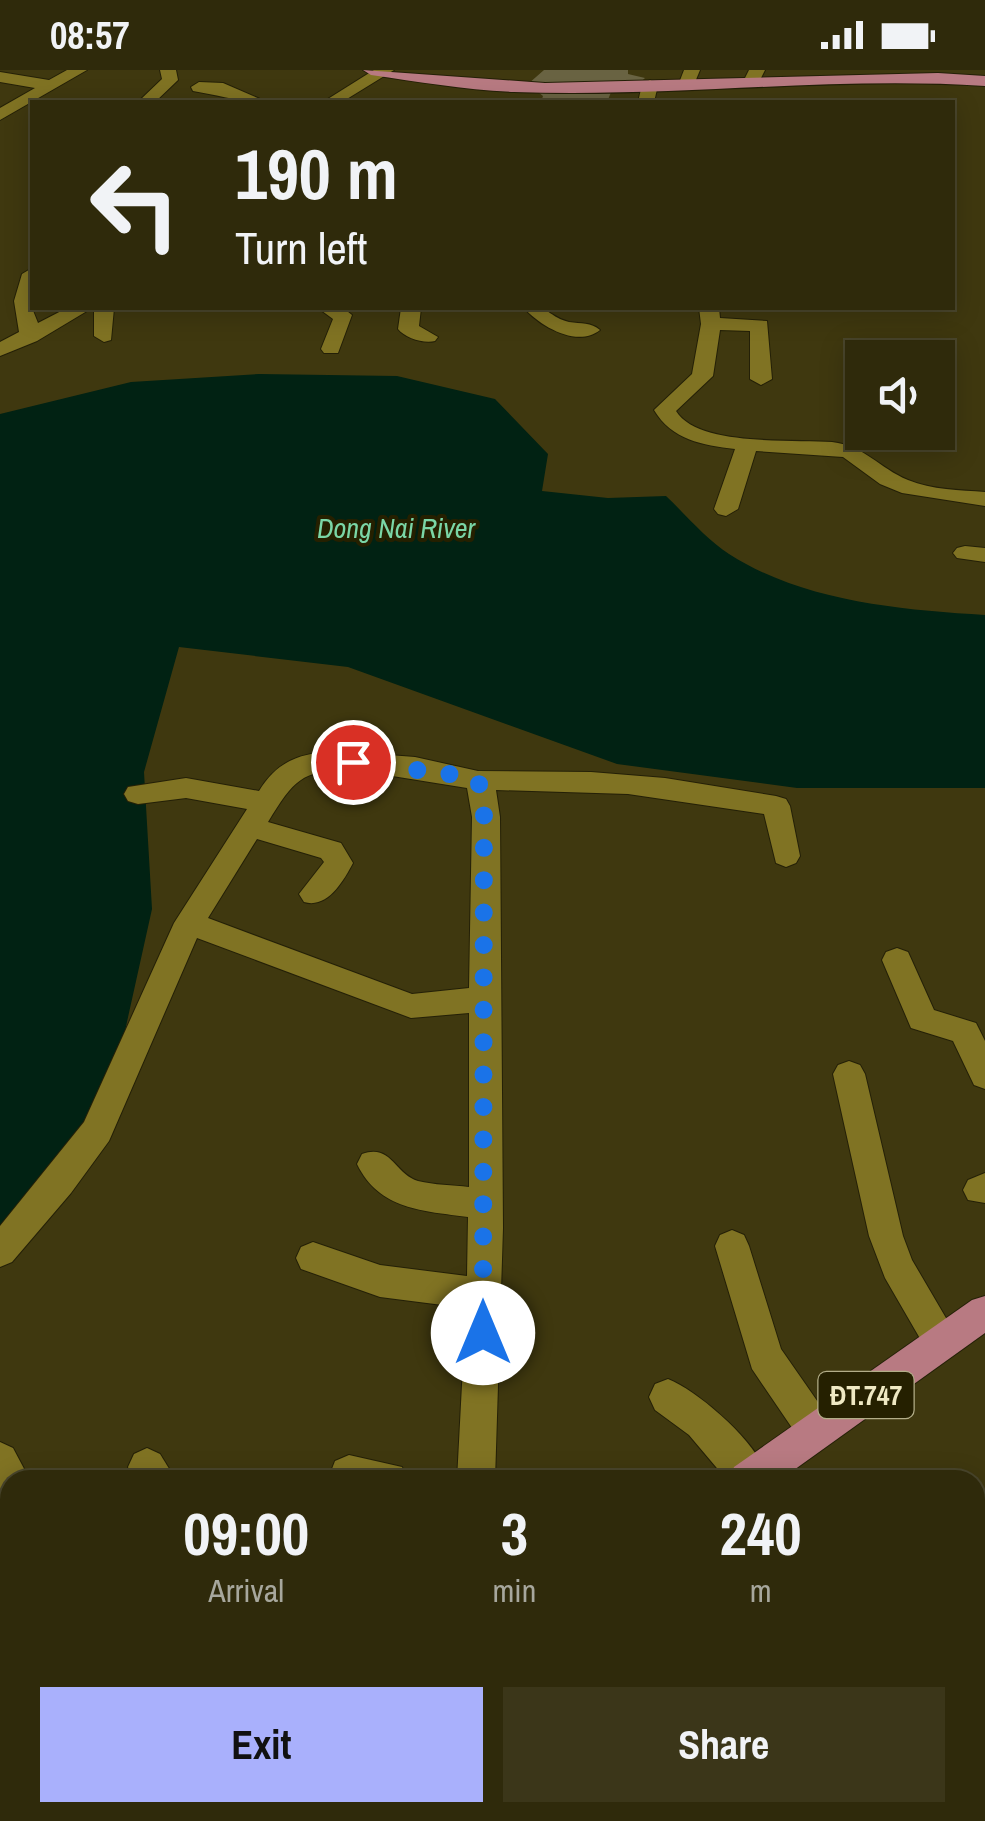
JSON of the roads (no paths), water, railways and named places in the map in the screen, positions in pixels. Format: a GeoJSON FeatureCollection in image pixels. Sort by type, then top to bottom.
{"type":"FeatureCollection","features":[{"type":"Feature","properties":{"kind":"main road"},"geometry":{"type":"LineString","coordinates":[[348,70],[500,87],[648,94],[689,77],[895,75],[984,81]]}},
{"type":"Feature","properties":{"kind":"main road","name":"ĐT.747"},"geometry":{"type":"LineString","coordinates":[[765,1470],[985,1312]]}},
{"type":"Feature","properties":{"kind":"street"},"geometry":{"type":"LineString","coordinates":[[7,112],[79,70]]}},
{"type":"Feature","properties":{"kind":"street"},"geometry":{"type":"LineString","coordinates":[[148,100],[170,80],[168,70]]}},
{"type":"Feature","properties":{"kind":"street"},"geometry":{"type":"LineString","coordinates":[[334,100],[381,71]]}},
{"type":"Feature","properties":{"kind":"street"},"geometry":{"type":"LineString","coordinates":[[0,77],[52,86]]}},
{"type":"Feature","properties":{"kind":"street"},"geometry":{"type":"LineString","coordinates":[[199,87],[216,87],[253,100]]}},
{"type":"Feature","properties":{"kind":"street"},"geometry":{"type":"LineString","coordinates":[[30,281],[24,301],[30,337]]}},
{"type":"Feature","properties":{"kind":"street"},"geometry":{"type":"LineString","coordinates":[[0,350],[78,310]]}},
{"type":"Feature","properties":{"kind":"street"},"geometry":{"type":"LineString","coordinates":[[104,310],[104,336]]}},
{"type":"Feature","properties":{"kind":"street"},"geometry":{"type":"LineString","coordinates":[[331,349],[342,315],[332,310]]}},
{"type":"Feature","properties":{"kind":"street"},"geometry":{"type":"LineString","coordinates":[[411,310],[408,329],[428,337]]}},
{"type":"Feature","properties":{"kind":"street"},"geometry":{"type":"LineString","coordinates":[[513,327],[535,310],[558,327],[590,330]]}},
{"type":"Feature","properties":{"kind":"street"},"geometry":{"type":"LineString","coordinates":[[761,379],[760,325],[710,316],[702,376],[669,404],[666,418],[676,429],[697,436],[848,451],[893,482],[907,487],[985,499]]}},
{"type":"Feature","properties":{"kind":"street"},"geometry":{"type":"LineString","coordinates":[[726,510],[748,443]]}},
{"type":"Feature","properties":{"kind":"street"},"geometry":{"type":"LineString","coordinates":[[183,759],[186,788]]}},
{"type":"Feature","properties":{"kind":"street"},"geometry":{"type":"LineString","coordinates":[[0,1251],[59,1183],[97,1131],[190,924],[290,771],[312,762],[418,768],[478,782],[560,778],[702,790],[776,806],[786,856]]}},
{"type":"Feature","properties":{"kind":"street"},"geometry":{"type":"LineString","coordinates":[[477,1470],[483,1372],[482,999],[486,817],[484,794],[478,782]]}},
{"type":"Feature","properties":{"kind":"street"},"geometry":{"type":"LineString","coordinates":[[138,794],[186,788],[258,815],[331,850],[339,862],[314,894]]}},
{"type":"Feature","properties":{"kind":"street"},"geometry":{"type":"LineString","coordinates":[[190,924],[411,1006],[482,999]]}},
{"type":"Feature","properties":{"kind":"street"},"geometry":{"type":"LineString","coordinates":[[897,960],[922,1020],[965,1032],[985,1076]]}},
{"type":"Feature","properties":{"kind":"street"},"geometry":{"type":"LineString","coordinates":[[850,1074],[892,1251],[942,1342]]}},
{"type":"Feature","properties":{"kind":"street"},"geometry":{"type":"LineString","coordinates":[[374,1164],[412,1195],[485,1204]]}},
{"type":"Feature","properties":{"kind":"street"},"geometry":{"type":"LineString","coordinates":[[732,1246],[765,1357],[816,1430]]}},
{"type":"Feature","properties":{"kind":"street"},"geometry":{"type":"LineString","coordinates":[[312,1258],[380,1281],[484,1294]]}},
{"type":"Feature","properties":{"kind":"street"},"geometry":{"type":"LineString","coordinates":[[668,1397],[702,1422],[749,1470]]}},
{"type":"Feature","properties":{"kind":"water","name":"Dong Nai River"},"geometry":{"type":"Polygon","coordinates":[[[259,374],[397,376],[495,399],[548,454],[542,491],[608,498],[666,496],[729,554],[788,583],[886,606],[985,615],[985,788],[797,788],[617,764],[348,667],[179,647],[144,772],[152,909],[111,1094],[0,1228],[0,414],[131,382],[259,374]]]}}]}
